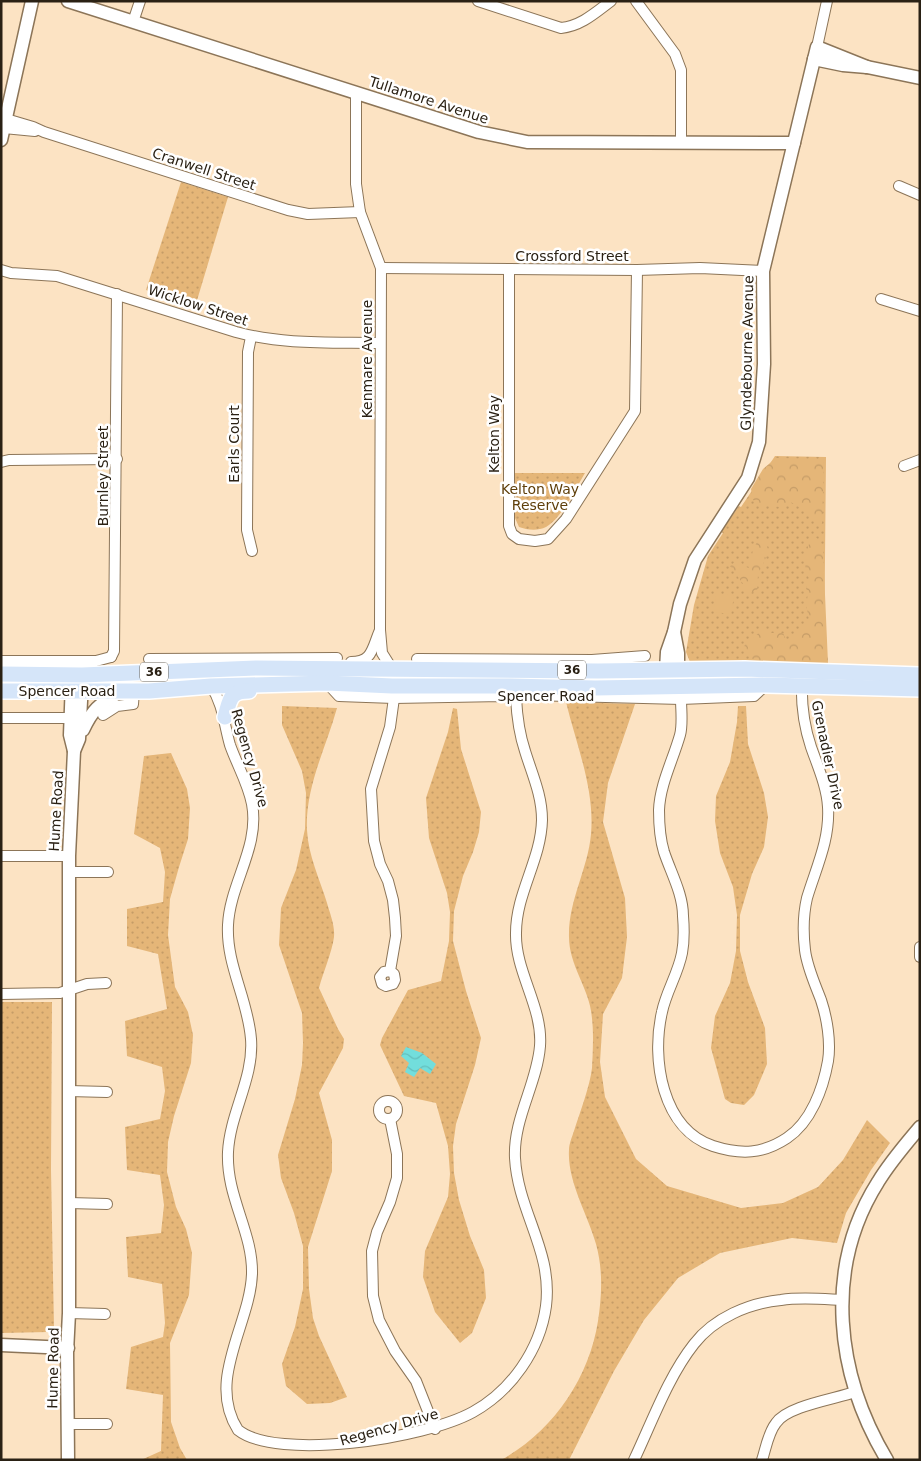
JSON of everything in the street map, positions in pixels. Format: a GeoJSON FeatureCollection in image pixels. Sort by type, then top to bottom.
{"type":"FeatureCollection","features":[{"type":"Feature","properties":{"kind":"main road","name":"Spencer Road"},"geometry":{"type":"LineString","coordinates":[[1,674],[77,675],[256,668],[282,663],[393,692],[675,691],[766,685],[920,690]]}},
{"type":"Feature","properties":{"kind":"main road"},"geometry":{"type":"LineString","coordinates":[[282,663],[282,675],[285,678],[375,679],[393,692]]}},
{"type":"Feature","properties":{"kind":"main road","name":"Spencer Road"},"geometry":{"type":"LineString","coordinates":[[1,691],[222,690],[311,684],[326,676],[392,669],[521,669],[595,666],[672,669],[802,670],[920,675]]}},
{"type":"Feature","properties":{"kind":"main road"},"geometry":{"type":"LineString","coordinates":[[860,672],[856,677],[859,681],[920,684]]}},
{"type":"Feature","properties":{"kind":"main road"},"geometry":{"type":"LineString","coordinates":[[122,673],[139,678],[208,675],[220,679],[225,717]]}},
{"type":"Feature","properties":{"kind":"street"},"geometry":{"type":"LineString","coordinates":[[4,129],[32,1]]}},
{"type":"Feature","properties":{"kind":"street","name":"Tullamore Avenue"},"geometry":{"type":"LineString","coordinates":[[68,1],[479,132],[512,140],[527,142],[794,143]]}},
{"type":"Feature","properties":{"kind":"street"},"geometry":{"type":"LineString","coordinates":[[133,22],[140,1]]}},
{"type":"Feature","properties":{"kind":"street"},"geometry":{"type":"LineString","coordinates":[[478,1],[561,28],[580,24],[611,1]]}},
{"type":"Feature","properties":{"kind":"street"},"geometry":{"type":"LineString","coordinates":[[636,1],[675,54],[681,70],[681,142]]}},
{"type":"Feature","properties":{"kind":"street","name":"Glyndebourne Avenue"},"geometry":{"type":"LineString","coordinates":[[675,691],[672,669],[666,652],[674,632],[680,604],[696,560],[748,478],[760,442],[764,364],[763,272],[827,1]]}},
{"type":"Feature","properties":{"kind":"street"},"geometry":{"type":"LineString","coordinates":[[816,53],[867,67],[920,78]]}},
{"type":"Feature","properties":{"kind":"street","name":"Kenmare Avenue"},"geometry":{"type":"LineString","coordinates":[[356,93],[356,184],[360,212],[381,268],[380,630],[382,653],[392,669]]}},
{"type":"Feature","properties":{"kind":"street","name":"Cranwell Street"},"geometry":{"type":"LineString","coordinates":[[4,129],[26,124],[44,132],[288,210],[308,214],[360,212]]}},
{"type":"Feature","properties":{"kind":"street"},"geometry":{"type":"LineString","coordinates":[[899,186],[920,195]]}},
{"type":"Feature","properties":{"kind":"street","name":"Crossford Street"},"geometry":{"type":"LineString","coordinates":[[381,268],[637,270],[700,268],[763,272]]}},
{"type":"Feature","properties":{"kind":"street","name":"Kelton Way"},"geometry":{"type":"LineString","coordinates":[[509,270],[508,526],[512,534],[519,539],[535,541],[548,539],[566,519],[635,410],[637,270]]}},
{"type":"Feature","properties":{"kind":"street","name":"Wicklow Street"},"geometry":{"type":"LineString","coordinates":[[4,273],[56,276],[251,337],[280,341],[380,343]]}},
{"type":"Feature","properties":{"kind":"street","name":"Burnley Street"},"geometry":{"type":"LineString","coordinates":[[111,657],[114,651],[117,294]]}},
{"type":"Feature","properties":{"kind":"street"},"geometry":{"type":"LineString","coordinates":[[880,298],[920,311]]}},
{"type":"Feature","properties":{"kind":"street","name":"Earls Court"},"geometry":{"type":"LineString","coordinates":[[251,337],[248,352],[247,530],[252,551]]}},
{"type":"Feature","properties":{"kind":"street"},"geometry":{"type":"LineString","coordinates":[[4,459],[117,458]]}},
{"type":"Feature","properties":{"kind":"street"},"geometry":{"type":"LineString","coordinates":[[904,466],[920,460]]}},
{"type":"Feature","properties":{"kind":"street","name":"Kenmare Avenue"},"geometry":{"type":"LineString","coordinates":[[326,676],[339,662],[362,662],[368,657],[380,630]]}},
{"type":"Feature","properties":{"kind":"street","name":"Spencer Road"},"geometry":{"type":"LineString","coordinates":[[417,659],[595,666],[645,656]]}},
{"type":"Feature","properties":{"kind":"street"},"geometry":{"type":"LineString","coordinates":[[1,661],[96,661],[111,657]]}},
{"type":"Feature","properties":{"kind":"street","name":"Spencer Road"},"geometry":{"type":"LineString","coordinates":[[111,657],[118,664],[122,673]]}},
{"type":"Feature","properties":{"kind":"street","name":"Spencer Road"},"geometry":{"type":"LineString","coordinates":[[149,659],[282,663],[337,658]]}},
{"type":"Feature","properties":{"kind":"street"},"geometry":{"type":"LineString","coordinates":[[442,670],[454,659]]}},
{"type":"Feature","properties":{"kind":"street","name":"Grenadier Drive"},"geometry":{"type":"LineString","coordinates":[[675,691],[681,732],[662,788],[659,810],[663,850],[680,896],[684,914],[682,953],[661,1013],[658,1064],[666,1098],[678,1122],[691,1134],[709,1145],[748,1153],[772,1148],[798,1130],[816,1102],[824,1079],[828,1058],[828,1029],[822,1002],[806,953],[804,926],[807,900],[818,870],[827,836],[828,806],[822,776],[810,744],[804,715],[802,670]]}},
{"type":"Feature","properties":{"kind":"street","name":"Hume Road"},"geometry":{"type":"LineString","coordinates":[[68,1460],[69,856],[77,745],[77,675]]}},
{"type":"Feature","properties":{"kind":"street","name":"Regency Drive"},"geometry":{"type":"LineString","coordinates":[[222,690],[220,699],[221,710],[225,717],[231,747],[240,767],[253,807],[253,823],[246,860],[231,904],[228,925],[228,947],[231,966],[246,1011],[252,1040],[251,1056],[231,1132],[228,1152],[229,1174],[234,1201],[249,1248],[252,1267],[251,1289],[247,1308],[233,1346],[228,1367],[228,1404],[233,1419],[246,1440],[257,1448],[268,1452]]}},
{"type":"Feature","properties":{"kind":"street","name":"Hume Road"},"geometry":{"type":"LineString","coordinates":[[77,691],[71,718],[70,735],[77,745]]}},
{"type":"Feature","properties":{"kind":"street","name":"Spencer Road"},"geometry":{"type":"LineString","coordinates":[[103,715],[117,706],[133,704],[128,691]]}},
{"type":"Feature","properties":{"kind":"street","name":"Hume Road"},"geometry":{"type":"LineString","coordinates":[[77,745],[90,714],[98,705],[128,691]]}},
{"type":"Feature","properties":{"kind":"street","name":"Spencer Road"},"geometry":{"type":"LineString","coordinates":[[393,692],[516,698],[675,691]]}},
{"type":"Feature","properties":{"kind":"street"},"geometry":{"type":"LineString","coordinates":[[390,971],[396,936],[395,918],[388,881],[380,864],[374,840],[371,789],[390,727],[393,692]]}},
{"type":"Feature","properties":{"kind":"street","name":"Regency Drive"},"geometry":{"type":"LineString","coordinates":[[350,1453],[435,1429],[459,1420],[489,1403],[512,1381],[527,1359],[540,1331],[546,1306],[547,1281],[543,1255],[519,1191],[514,1152],[518,1124],[538,1065],[541,1041],[536,1009],[518,954],[516,931],[519,906],[536,860],[542,825],[539,793],[518,724],[516,698]]}},
{"type":"Feature","properties":{"kind":"street","name":"Spencer Road"},"geometry":{"type":"LineString","coordinates":[[1,718],[71,718]]}},
{"type":"Feature","properties":{"kind":"street"},"geometry":{"type":"LineString","coordinates":[[1,856],[69,856]]}},
{"type":"Feature","properties":{"kind":"street"},"geometry":{"type":"LineString","coordinates":[[69,872],[108,872]]}},
{"type":"Feature","properties":{"kind":"street"},"geometry":{"type":"LineString","coordinates":[[920,947],[920,957]]}},
{"type":"Feature","properties":{"kind":"street"},"geometry":{"type":"LineString","coordinates":[[1,994],[60,993],[87,984],[106,983]]}},
{"type":"Feature","properties":{"kind":"street"},"geometry":{"type":"LineString","coordinates":[[69,1091],[107,1092]]}},
{"type":"Feature","properties":{"kind":"street"},"geometry":{"type":"LineString","coordinates":[[390,1119],[397,1154],[397,1178],[372,1251],[373,1296],[379,1320],[395,1351],[416,1381],[435,1429]]}},
{"type":"Feature","properties":{"kind":"street"},"geometry":{"type":"LineString","coordinates":[[887,1460],[875,1440],[855,1392],[847,1364],[842,1300],[850,1247],[866,1203],[877,1182],[896,1155],[920,1127]]}},
{"type":"Feature","properties":{"kind":"street"},"geometry":{"type":"LineString","coordinates":[[69,1203],[106,1204]]}},
{"type":"Feature","properties":{"kind":"street"},"geometry":{"type":"LineString","coordinates":[[634,1460],[678,1368],[695,1342],[720,1321],[750,1306],[781,1300],[842,1300]]}},
{"type":"Feature","properties":{"kind":"street","name":"Hume Road"},"geometry":{"type":"LineString","coordinates":[[69,1312],[106,1314]]}},
{"type":"Feature","properties":{"kind":"street"},"geometry":{"type":"LineString","coordinates":[[1,1344],[32,1346],[58,1340],[68,1345]]}},
{"type":"Feature","properties":{"kind":"street"},"geometry":{"type":"LineString","coordinates":[[762,1460],[770,1433],[776,1422],[785,1414],[855,1392]]}},
{"type":"Feature","properties":{"kind":"street","name":"Hume Road"},"geometry":{"type":"LineString","coordinates":[[68,1424],[107,1424]]}},
{"type":"Feature","properties":{"kind":"green space"},"geometry":{"type":"Polygon","coordinates":[[[181,182],[228,197],[195,307],[146,290],[181,182]]]}},
{"type":"Feature","properties":{"kind":"green space"},"geometry":{"type":"Polygon","coordinates":[[[775,456],[826,457],[824,663],[690,662],[686,652],[694,605],[708,556],[723,533],[721,532],[739,506],[741,507],[775,456]]]}},
{"type":"Feature","properties":{"kind":"green space"},"geometry":{"type":"Polygon","coordinates":[[[776,458],[824,459],[822,524],[806,511],[789,501],[781,507],[763,505],[753,500],[751,489],[763,469],[776,458]]]}},
{"type":"Feature","properties":{"kind":"green space","name":"Kelton Way Reserve"},"geometry":{"type":"Polygon","coordinates":[[[515,473],[585,473],[568,503],[552,523],[546,527],[532,530],[519,527],[515,518],[515,473]]]}},
{"type":"Feature","properties":{"kind":"green space"},"geometry":{"type":"Polygon","coordinates":[[[817,538],[823,549],[828,663],[770,666],[751,658],[743,647],[746,644],[750,645],[751,640],[764,628],[769,633],[783,633],[786,640],[790,641],[809,619],[806,605],[808,594],[806,588],[810,580],[805,560],[811,539],[817,538]]]}},
{"type":"Feature","properties":{"kind":"green space"},"geometry":{"type":"Polygon","coordinates":[[[758,540],[764,540],[768,549],[763,555],[766,558],[758,574],[757,592],[746,593],[744,585],[730,566],[739,559],[743,566],[749,568],[753,550],[758,540]]]}},
{"type":"Feature","properties":{"kind":"green space"},"geometry":{"type":"Polygon","coordinates":[[[716,593],[734,596],[731,614],[714,612],[716,593]]]}},
{"type":"Feature","properties":{"kind":"green space"},"geometry":{"type":"Polygon","coordinates":[[[566,702],[635,704],[608,783],[603,822],[625,898],[627,937],[622,978],[603,1014],[600,1062],[605,1097],[636,1159],[667,1186],[741,1208],[783,1203],[818,1187],[843,1160],[867,1120],[890,1143],[871,1170],[846,1213],[837,1243],[792,1238],[720,1253],[678,1278],[644,1320],[614,1371],[569,1460],[501,1460],[536,1435],[552,1419],[577,1383],[593,1342],[600,1302],[601,1272],[598,1253],[571,1174],[569,1162],[570,1143],[591,1075],[593,1032],[589,1002],[575,966],[569,937],[572,911],[589,847],[591,817],[584,767],[566,702]]]}},
{"type":"Feature","properties":{"kind":"green space"},"geometry":{"type":"Polygon","coordinates":[[[282,706],[337,708],[317,768],[307,814],[308,839],[312,858],[331,915],[334,933],[319,988],[344,1039],[343,1048],[319,1093],[332,1140],[332,1171],[308,1247],[309,1289],[313,1318],[319,1336],[347,1397],[330,1403],[307,1404],[286,1386],[282,1364],[295,1327],[303,1289],[303,1246],[294,1213],[281,1178],[278,1155],[295,1099],[302,1065],[303,1043],[302,1013],[279,945],[281,908],[296,870],[305,829],[306,793],[302,771],[282,725],[282,706]]]}},
{"type":"Feature","properties":{"kind":"green space"},"geometry":{"type":"Polygon","coordinates":[[[738,706],[746,706],[748,744],[764,793],[768,817],[764,847],[752,874],[740,915],[740,951],[748,982],[765,1028],[767,1064],[754,1095],[744,1105],[731,1103],[725,1099],[711,1048],[715,1016],[730,983],[736,951],[737,915],[733,887],[720,853],[715,821],[716,796],[730,762],[738,706]]]}},
{"type":"Feature","properties":{"kind":"green space"},"geometry":{"type":"Polygon","coordinates":[[[453,708],[457,709],[461,749],[481,812],[479,832],[463,876],[454,911],[453,941],[481,1038],[475,1065],[456,1124],[453,1146],[454,1173],[459,1200],[470,1236],[484,1270],[486,1298],[472,1333],[460,1343],[435,1312],[423,1277],[425,1251],[448,1197],[450,1174],[448,1146],[436,1103],[404,1096],[380,1045],[408,990],[441,981],[449,941],[450,912],[447,893],[429,838],[426,798],[448,732],[453,708]]]}},
{"type":"Feature","properties":{"kind":"green space"},"geometry":{"type":"Polygon","coordinates":[[[171,753],[187,789],[190,808],[188,839],[170,899],[168,935],[175,987],[188,1012],[193,1035],[191,1063],[174,1116],[168,1142],[167,1172],[176,1207],[186,1229],[192,1253],[189,1295],[170,1343],[171,1422],[180,1448],[187,1460],[141,1460],[161,1451],[163,1395],[126,1389],[131,1347],[163,1337],[165,1323],[162,1284],[128,1277],[126,1237],[161,1233],[164,1205],[160,1175],[127,1170],[125,1127],[160,1119],[165,1091],[162,1067],[127,1056],[125,1021],[167,1009],[158,954],[127,946],[127,909],[163,902],[165,872],[160,848],[134,834],[144,756],[171,753]]]}},
{"type":"Feature","properties":{"kind":"green space"},"geometry":{"type":"Polygon","coordinates":[[[1,1002],[52,1002],[51,1170],[54,1328],[48,1332],[1,1333],[1,1002]]]}},
{"type":"Feature","properties":{"kind":"water"},"geometry":{"type":"Polygon","coordinates":[[[406,1047],[422,1053],[436,1064],[430,1074],[420,1068],[414,1077],[405,1072],[409,1063],[401,1056],[406,1047]]]}}]}
